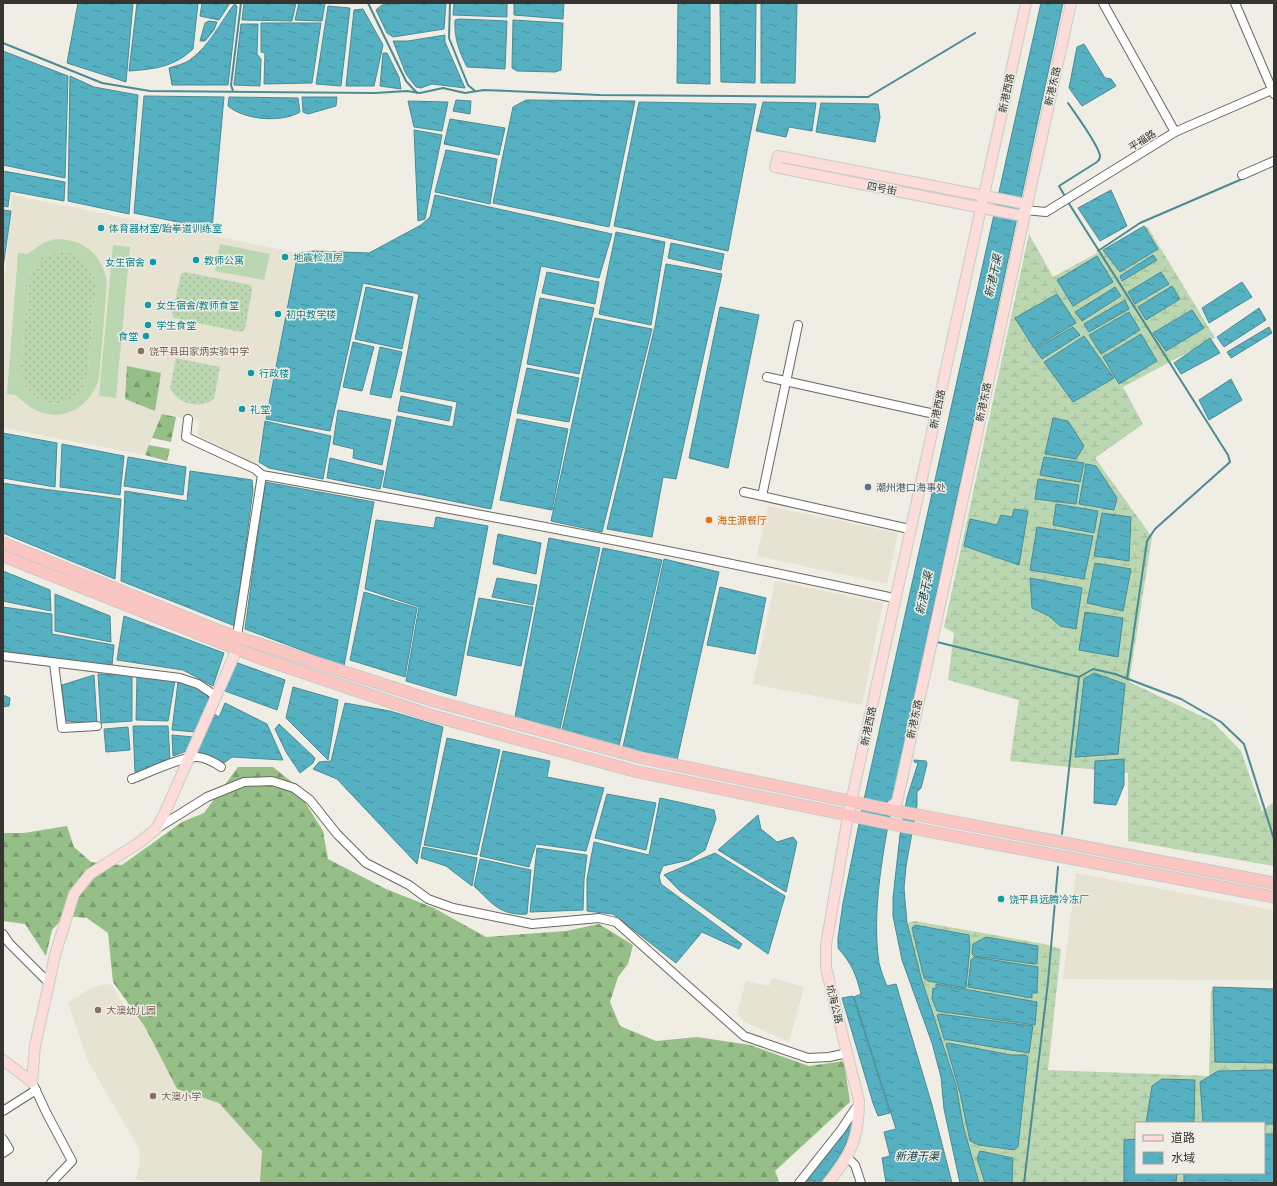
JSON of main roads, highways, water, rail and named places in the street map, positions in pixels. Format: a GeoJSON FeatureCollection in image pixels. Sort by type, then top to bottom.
{"type":"FeatureCollection","features":[{"type":"Feature","properties":{"kind":"highway"},"geometry":{"type":"LineString","coordinates":[[3,543],[220,636],[237,649],[426,714],[634,771],[914,829],[1274,897]]}},
{"type":"Feature","properties":{"kind":"highway"},"geometry":{"type":"LineString","coordinates":[[3,556],[220,636],[237,636],[434,701],[642,758],[855,802],[896,808],[917,815],[1274,883]]}},
{"type":"Feature","properties":{"kind":"highway"},"geometry":{"type":"LineString","coordinates":[[257,657],[262,645]]}},
{"type":"Feature","properties":{"kind":"highway"},"geometry":{"type":"LineString","coordinates":[[1073,859],[1075,845]]}},
{"type":"Feature","properties":{"kind":"main road","name":"新港西路"},"geometry":{"type":"LineString","coordinates":[[854,817],[855,802],[1026,3]]}},
{"type":"Feature","properties":{"kind":"main road","name":"新港东路"},"geometry":{"type":"LineString","coordinates":[[896,808],[1024,210],[1071,3]]}},
{"type":"Feature","properties":{"kind":"main road","name":"四号街"},"geometry":{"type":"LineString","coordinates":[[778,156],[990,197],[1024,210],[988,209],[775,167],[778,156]]}},
{"type":"Feature","properties":{"kind":"main road"},"geometry":{"type":"LineString","coordinates":[[3,1060],[34,1086],[36,1046],[49,983],[55,955],[74,894],[90,874],[140,842],[156,828],[166,810],[237,649]]}},
{"type":"Feature","properties":{"kind":"main road","name":"坑海公路"},"geometry":{"type":"LineString","coordinates":[[828,1183],[846,1161],[854,1141],[859,1122],[858,1095],[826,968],[826,945],[854,817]]}},
{"type":"Feature","properties":{"kind":"water"},"geometry":{"type":"Polygon","coordinates":[[[78,3],[133,3],[126,82],[67,63],[78,3]]]}},
{"type":"Feature","properties":{"kind":"water"},"geometry":{"type":"Polygon","coordinates":[[[137,3],[198,3],[193,49],[179,60],[164,66],[129,71],[137,3]]]}},
{"type":"Feature","properties":{"kind":"water"},"geometry":{"type":"Polygon","coordinates":[[[202,3],[230,3],[219,20],[200,16],[202,3]]]}},
{"type":"Feature","properties":{"kind":"water"},"geometry":{"type":"Polygon","coordinates":[[[235,3],[237,7],[228,85],[172,85],[169,68],[190,60],[197,54],[209,41],[235,3]]]}},
{"type":"Feature","properties":{"kind":"water"},"geometry":{"type":"Polygon","coordinates":[[[244,3],[296,3],[292,21],[242,20],[244,3]]]}},
{"type":"Feature","properties":{"kind":"water"},"geometry":{"type":"Polygon","coordinates":[[[299,3],[325,3],[322,21],[295,20],[299,3]]]}},
{"type":"Feature","properties":{"kind":"water"},"geometry":{"type":"Polygon","coordinates":[[[404,3],[446,3],[444,29],[393,37],[387,33],[376,10],[382,5],[404,3]]]}},
{"type":"Feature","properties":{"kind":"water"},"geometry":{"type":"Polygon","coordinates":[[[454,3],[507,3],[507,17],[453,15],[454,3]]]}},
{"type":"Feature","properties":{"kind":"water"},"geometry":{"type":"Polygon","coordinates":[[[514,3],[564,3],[563,19],[514,15],[514,3]]]}},
{"type":"Feature","properties":{"kind":"water"},"geometry":{"type":"Polygon","coordinates":[[[678,3],[710,3],[710,84],[677,83],[678,3]]]}},
{"type":"Feature","properties":{"kind":"water"},"geometry":{"type":"Polygon","coordinates":[[[720,3],[756,3],[755,83],[721,82],[720,3]]]}},
{"type":"Feature","properties":{"kind":"water"},"geometry":{"type":"Polygon","coordinates":[[[761,3],[797,3],[795,83],[761,83],[761,3]]]}},
{"type":"Feature","properties":{"kind":"water","name":"新港干渠"},"geometry":{"type":"Polygon","coordinates":[[[1041,3],[1063,3],[899,768],[885,840],[878,890],[877,940],[879,963],[887,986],[896,984],[932,1105],[952,1183],[886,1183],[882,1158],[890,1156],[884,1132],[896,1129],[854,997],[861,994],[850,964],[838,948],[838,938],[843,903],[863,804],[1041,3]]]}},
{"type":"Feature","properties":{"kind":"water"},"geometry":{"type":"Polygon","coordinates":[[[328,6],[350,8],[341,86],[316,84],[328,6]]]}},
{"type":"Feature","properties":{"kind":"water"},"geometry":{"type":"Polygon","coordinates":[[[363,9],[383,45],[374,86],[346,86],[354,10],[363,9]]]}},
{"type":"Feature","properties":{"kind":"water"},"geometry":{"type":"Polygon","coordinates":[[[455,20],[507,21],[505,69],[467,67],[459,50],[456,39],[455,20]]]}},
{"type":"Feature","properties":{"kind":"water"},"geometry":{"type":"Polygon","coordinates":[[[513,20],[563,23],[561,70],[555,72],[517,71],[512,68],[513,20]]]}},
{"type":"Feature","properties":{"kind":"water"},"geometry":{"type":"Polygon","coordinates":[[[209,21],[217,22],[214,30],[205,41],[200,41],[205,23],[209,21]]]}},
{"type":"Feature","properties":{"kind":"water"},"geometry":{"type":"Polygon","coordinates":[[[261,23],[321,23],[312,83],[264,84],[265,53],[261,52],[261,23]]]}},
{"type":"Feature","properties":{"kind":"water"},"geometry":{"type":"Polygon","coordinates":[[[241,24],[258,24],[257,54],[261,59],[260,86],[234,85],[241,24]]]}},
{"type":"Feature","properties":{"kind":"water"},"geometry":{"type":"Polygon","coordinates":[[[445,35],[445,42],[465,88],[432,84],[421,88],[416,87],[406,74],[393,41],[408,41],[445,35]]]}},
{"type":"Feature","properties":{"kind":"water"},"geometry":{"type":"Polygon","coordinates":[[[1084,44],[1105,78],[1111,79],[1116,86],[1082,106],[1069,88],[1077,47],[1084,44]]]}},
{"type":"Feature","properties":{"kind":"water"},"geometry":{"type":"Polygon","coordinates":[[[3,51],[68,76],[65,178],[3,165],[3,51]]]}},
{"type":"Feature","properties":{"kind":"water"},"geometry":{"type":"Polygon","coordinates":[[[383,53],[387,53],[399,77],[401,89],[380,86],[383,53]]]}},
{"type":"Feature","properties":{"kind":"water"},"geometry":{"type":"Polygon","coordinates":[[[70,76],[94,87],[138,95],[129,214],[68,201],[70,76]]]}},
{"type":"Feature","properties":{"kind":"water"},"geometry":{"type":"Polygon","coordinates":[[[144,96],[224,97],[212,229],[134,213],[144,96]]]}},
{"type":"Feature","properties":{"kind":"water"},"geometry":{"type":"Polygon","coordinates":[[[229,97],[298,98],[300,112],[283,118],[274,119],[253,117],[235,111],[228,106],[229,97]]]}},
{"type":"Feature","properties":{"kind":"water"},"geometry":{"type":"Polygon","coordinates":[[[302,97],[337,97],[336,106],[308,114],[303,112],[302,97]]]}},
{"type":"Feature","properties":{"kind":"water"},"geometry":{"type":"Polygon","coordinates":[[[456,100],[471,101],[470,114],[453,111],[456,100]]]}},
{"type":"Feature","properties":{"kind":"water"},"geometry":{"type":"Polygon","coordinates":[[[526,100],[635,101],[609,227],[493,203],[513,107],[526,100]]]}},
{"type":"Feature","properties":{"kind":"water"},"geometry":{"type":"Polygon","coordinates":[[[408,101],[448,102],[442,131],[414,127],[408,101]]]}},
{"type":"Feature","properties":{"kind":"water"},"geometry":{"type":"Polygon","coordinates":[[[639,102],[756,104],[728,251],[614,226],[639,102]]]}},
{"type":"Feature","properties":{"kind":"water"},"geometry":{"type":"Polygon","coordinates":[[[763,102],[816,103],[812,131],[789,127],[786,137],[756,131],[763,102]]]}},
{"type":"Feature","properties":{"kind":"water"},"geometry":{"type":"Polygon","coordinates":[[[821,103],[878,104],[880,117],[875,142],[816,132],[821,103]]]}},
{"type":"Feature","properties":{"kind":"water"},"geometry":{"type":"Polygon","coordinates":[[[450,119],[505,128],[499,155],[444,144],[450,119]]]}},
{"type":"Feature","properties":{"kind":"water"},"geometry":{"type":"Polygon","coordinates":[[[414,130],[442,135],[425,219],[418,221],[414,130]]]}},
{"type":"Feature","properties":{"kind":"water"},"geometry":{"type":"Polygon","coordinates":[[[446,150],[497,159],[490,204],[435,192],[446,150]]]}},
{"type":"Feature","properties":{"kind":"water"},"geometry":{"type":"Polygon","coordinates":[[[3,171],[65,182],[64,201],[10,191],[8,207],[3,206],[3,171]]]}},
{"type":"Feature","properties":{"kind":"water"},"geometry":{"type":"Polygon","coordinates":[[[1111,190],[1127,226],[1100,241],[1078,208],[1111,190]]]}},
{"type":"Feature","properties":{"kind":"water"},"geometry":{"type":"Polygon","coordinates":[[[435,195],[612,234],[599,278],[541,266],[491,509],[383,487],[397,416],[453,427],[457,402],[400,391],[419,294],[363,283],[330,431],[266,419],[298,253],[314,251],[369,253],[421,225],[430,217],[435,195]]]}},
{"type":"Feature","properties":{"kind":"water"},"geometry":{"type":"Polygon","coordinates":[[[3,210],[11,211],[3,268],[3,210]]]}},
{"type":"Feature","properties":{"kind":"water"},"geometry":{"type":"Polygon","coordinates":[[[1144,226],[1158,249],[1120,272],[1103,250],[1144,226]]]}},
{"type":"Feature","properties":{"kind":"water"},"geometry":{"type":"Polygon","coordinates":[[[616,232],[665,242],[651,325],[599,314],[616,232]]]}},
{"type":"Feature","properties":{"kind":"water"},"geometry":{"type":"Polygon","coordinates":[[[671,243],[724,254],[721,270],[668,258],[671,243]]]}},
{"type":"Feature","properties":{"kind":"water"},"geometry":{"type":"Polygon","coordinates":[[[1153,255],[1157,260],[1122,281],[1120,276],[1153,255]]]}},
{"type":"Feature","properties":{"kind":"water"},"geometry":{"type":"Polygon","coordinates":[[[1097,256],[1113,282],[1073,306],[1057,280],[1097,256]]]}},
{"type":"Feature","properties":{"kind":"water"},"geometry":{"type":"Polygon","coordinates":[[[666,264],[722,274],[676,479],[663,477],[652,537],[607,529],[655,326],[666,264]]]}},
{"type":"Feature","properties":{"kind":"water"},"geometry":{"type":"Polygon","coordinates":[[[547,272],[599,282],[595,304],[542,293],[547,272]]]}},
{"type":"Feature","properties":{"kind":"water"},"geometry":{"type":"Polygon","coordinates":[[[1161,272],[1169,284],[1135,304],[1128,292],[1161,272]]]}},
{"type":"Feature","properties":{"kind":"water"},"geometry":{"type":"Polygon","coordinates":[[[1242,282],[1252,297],[1209,323],[1202,308],[1242,282]]]}},
{"type":"Feature","properties":{"kind":"water"},"geometry":{"type":"Polygon","coordinates":[[[1172,286],[1180,299],[1146,320],[1138,307],[1172,286]]]}},
{"type":"Feature","properties":{"kind":"water"},"geometry":{"type":"Polygon","coordinates":[[[366,287],[413,297],[402,349],[355,339],[366,287]]]}},
{"type":"Feature","properties":{"kind":"water"},"geometry":{"type":"Polygon","coordinates":[[[1115,287],[1121,296],[1082,321],[1075,312],[1115,287]]]}},
{"type":"Feature","properties":{"kind":"water"},"geometry":{"type":"Polygon","coordinates":[[[1057,294],[1076,323],[1034,348],[1015,318],[1057,294]]]}},
{"type":"Feature","properties":{"kind":"water"},"geometry":{"type":"Polygon","coordinates":[[[540,298],[594,308],[579,374],[527,364],[540,298]]]}},
{"type":"Feature","properties":{"kind":"water"},"geometry":{"type":"Polygon","coordinates":[[[1125,300],[1129,309],[1089,332],[1084,324],[1125,300]]]}},
{"type":"Feature","properties":{"kind":"water"},"geometry":{"type":"Polygon","coordinates":[[[720,307],[759,315],[728,468],[689,458],[720,307]]]}},
{"type":"Feature","properties":{"kind":"water"},"geometry":{"type":"Polygon","coordinates":[[[1259,308],[1266,320],[1224,347],[1217,337],[1259,308]]]}},
{"type":"Feature","properties":{"kind":"water"},"geometry":{"type":"Polygon","coordinates":[[[1192,310],[1204,328],[1166,351],[1153,333],[1192,310]]]}},
{"type":"Feature","properties":{"kind":"water"},"geometry":{"type":"Polygon","coordinates":[[[1129,312],[1140,330],[1101,354],[1089,335],[1129,312]]]}},
{"type":"Feature","properties":{"kind":"water"},"geometry":{"type":"Polygon","coordinates":[[[595,318],[652,329],[602,532],[551,521],[595,318]]]}},
{"type":"Feature","properties":{"kind":"water"},"geometry":{"type":"Polygon","coordinates":[[[1073,327],[1080,335],[1042,359],[1035,349],[1073,327]]]}},
{"type":"Feature","properties":{"kind":"water"},"geometry":{"type":"Polygon","coordinates":[[[1269,327],[1272,333],[1231,358],[1227,352],[1269,327]]]}},
{"type":"Feature","properties":{"kind":"water"},"geometry":{"type":"Polygon","coordinates":[[[1141,334],[1157,361],[1119,384],[1103,357],[1141,334]]]}},
{"type":"Feature","properties":{"kind":"water"},"geometry":{"type":"Polygon","coordinates":[[[1084,336],[1114,378],[1073,402],[1044,362],[1084,336]]]}},
{"type":"Feature","properties":{"kind":"water"},"geometry":{"type":"Polygon","coordinates":[[[1210,338],[1220,353],[1181,374],[1174,363],[1210,338]]]}},
{"type":"Feature","properties":{"kind":"water"},"geometry":{"type":"Polygon","coordinates":[[[353,342],[374,347],[362,391],[343,387],[353,342]]]}},
{"type":"Feature","properties":{"kind":"water"},"geometry":{"type":"Polygon","coordinates":[[[380,347],[402,352],[391,398],[370,394],[380,347]]]}},
{"type":"Feature","properties":{"kind":"water"},"geometry":{"type":"Polygon","coordinates":[[[527,368],[579,378],[569,422],[517,413],[527,368]]]}},
{"type":"Feature","properties":{"kind":"water"},"geometry":{"type":"Polygon","coordinates":[[[1231,379],[1242,400],[1209,420],[1199,400],[1231,379]]]}},
{"type":"Feature","properties":{"kind":"water"},"geometry":{"type":"Polygon","coordinates":[[[401,396],[452,407],[449,421],[398,411],[401,396]]]}},
{"type":"Feature","properties":{"kind":"water"},"geometry":{"type":"Polygon","coordinates":[[[338,410],[391,420],[382,465],[353,458],[354,449],[333,444],[338,410]]]}},
{"type":"Feature","properties":{"kind":"water"},"geometry":{"type":"Polygon","coordinates":[[[1053,418],[1068,421],[1084,446],[1076,459],[1045,454],[1053,418]]]}},
{"type":"Feature","properties":{"kind":"water"},"geometry":{"type":"Polygon","coordinates":[[[517,419],[568,429],[552,510],[500,500],[517,419]]]}},
{"type":"Feature","properties":{"kind":"water"},"geometry":{"type":"Polygon","coordinates":[[[265,421],[331,436],[323,479],[269,468],[259,462],[265,421]]]}},
{"type":"Feature","properties":{"kind":"water"},"geometry":{"type":"Polygon","coordinates":[[[3,433],[57,443],[55,487],[3,478],[3,433]]]}},
{"type":"Feature","properties":{"kind":"water"},"geometry":{"type":"Polygon","coordinates":[[[62,444],[124,456],[120,495],[60,487],[62,444]]]}},
{"type":"Feature","properties":{"kind":"water"},"geometry":{"type":"Polygon","coordinates":[[[128,457],[186,467],[183,495],[124,486],[128,457]]]}},
{"type":"Feature","properties":{"kind":"water"},"geometry":{"type":"Polygon","coordinates":[[[1044,457],[1084,463],[1080,482],[1040,475],[1044,457]]]}},
{"type":"Feature","properties":{"kind":"water"},"geometry":{"type":"Polygon","coordinates":[[[330,458],[384,471],[380,489],[327,478],[330,458]]]}},
{"type":"Feature","properties":{"kind":"water"},"geometry":{"type":"Polygon","coordinates":[[[1086,464],[1096,466],[1117,498],[1114,510],[1079,504],[1086,464]]]}},
{"type":"Feature","properties":{"kind":"water"},"geometry":{"type":"Polygon","coordinates":[[[190,471],[252,480],[253,490],[235,626],[121,581],[125,491],[187,501],[190,471]]]}},
{"type":"Feature","properties":{"kind":"water"},"geometry":{"type":"Polygon","coordinates":[[[1038,479],[1079,485],[1076,504],[1035,499],[1038,479]]]}},
{"type":"Feature","properties":{"kind":"water"},"geometry":{"type":"Polygon","coordinates":[[[265,482],[374,502],[344,666],[245,629],[265,482]]]}},
{"type":"Feature","properties":{"kind":"water"},"geometry":{"type":"Polygon","coordinates":[[[3,483],[121,499],[115,579],[3,533],[3,483]]]}},
{"type":"Feature","properties":{"kind":"water"},"geometry":{"type":"Polygon","coordinates":[[[1056,504],[1098,511],[1094,533],[1053,525],[1056,504]]]}},
{"type":"Feature","properties":{"kind":"water"},"geometry":{"type":"Polygon","coordinates":[[[1014,509],[1028,511],[1019,565],[964,546],[970,519],[997,525],[1001,515],[1012,517],[1014,509]]]}},
{"type":"Feature","properties":{"kind":"water"},"geometry":{"type":"Polygon","coordinates":[[[1102,513],[1131,517],[1129,561],[1094,556],[1102,513]]]}},
{"type":"Feature","properties":{"kind":"water"},"geometry":{"type":"Polygon","coordinates":[[[436,517],[488,526],[456,696],[406,681],[419,607],[365,589],[376,520],[434,528],[436,517]]]}},
{"type":"Feature","properties":{"kind":"water"},"geometry":{"type":"Polygon","coordinates":[[[1037,527],[1093,536],[1084,579],[1030,570],[1037,527]]]}},
{"type":"Feature","properties":{"kind":"water"},"geometry":{"type":"Polygon","coordinates":[[[498,534],[541,543],[536,574],[493,564],[498,534]]]}},
{"type":"Feature","properties":{"kind":"water"},"geometry":{"type":"Polygon","coordinates":[[[549,538],[600,548],[560,729],[515,717],[549,538]]]}},
{"type":"Feature","properties":{"kind":"water"},"geometry":{"type":"Polygon","coordinates":[[[603,548],[662,560],[619,746],[562,730],[603,548]]]}},
{"type":"Feature","properties":{"kind":"water"},"geometry":{"type":"Polygon","coordinates":[[[664,559],[719,572],[677,760],[623,747],[664,559]]]}},
{"type":"Feature","properties":{"kind":"water"},"geometry":{"type":"Polygon","coordinates":[[[1095,563],[1131,569],[1123,611],[1087,603],[1095,563]]]}},
{"type":"Feature","properties":{"kind":"water"},"geometry":{"type":"Polygon","coordinates":[[[3,571],[50,590],[51,611],[3,601],[3,571]]]}},
{"type":"Feature","properties":{"kind":"water"},"geometry":{"type":"Polygon","coordinates":[[[497,578],[537,585],[533,605],[492,597],[497,578]]]}},
{"type":"Feature","properties":{"kind":"water"},"geometry":{"type":"Polygon","coordinates":[[[1030,578],[1082,588],[1076,629],[1060,626],[1049,616],[1032,608],[1030,578]]]}},
{"type":"Feature","properties":{"kind":"water"},"geometry":{"type":"Polygon","coordinates":[[[720,587],[766,598],[755,654],[707,645],[720,587]]]}},
{"type":"Feature","properties":{"kind":"water"},"geometry":{"type":"Polygon","coordinates":[[[364,592],[417,608],[405,677],[350,660],[364,592]]]}},
{"type":"Feature","properties":{"kind":"water"},"geometry":{"type":"Polygon","coordinates":[[[55,594],[110,616],[111,642],[55,631],[55,594]]]}},
{"type":"Feature","properties":{"kind":"water"},"geometry":{"type":"Polygon","coordinates":[[[479,598],[533,607],[521,666],[467,655],[479,598]]]}},
{"type":"Feature","properties":{"kind":"water"},"geometry":{"type":"Polygon","coordinates":[[[3,607],[52,614],[52,634],[114,645],[112,666],[3,651],[3,607]]]}},
{"type":"Feature","properties":{"kind":"water"},"geometry":{"type":"Polygon","coordinates":[[[1085,612],[1123,618],[1118,657],[1079,650],[1085,612]]]}},
{"type":"Feature","properties":{"kind":"water"},"geometry":{"type":"Polygon","coordinates":[[[124,616],[224,653],[213,686],[183,670],[117,660],[124,616]]]}},
{"type":"Feature","properties":{"kind":"water"},"geometry":{"type":"Polygon","coordinates":[[[235,662],[285,680],[277,710],[225,691],[235,662]]]}},
{"type":"Feature","properties":{"kind":"water"},"geometry":{"type":"Polygon","coordinates":[[[1094,673],[1125,684],[1118,754],[1075,757],[1084,679],[1094,673]]]}},
{"type":"Feature","properties":{"kind":"water"},"geometry":{"type":"Polygon","coordinates":[[[98,674],[132,675],[132,721],[101,723],[98,674]]]}},
{"type":"Feature","properties":{"kind":"water"},"geometry":{"type":"Polygon","coordinates":[[[94,675],[97,723],[65,721],[62,685],[94,675]]]}},
{"type":"Feature","properties":{"kind":"water"},"geometry":{"type":"Polygon","coordinates":[[[137,676],[175,680],[168,721],[136,720],[137,676]]]}},
{"type":"Feature","properties":{"kind":"water"},"geometry":{"type":"Polygon","coordinates":[[[178,682],[198,687],[209,698],[196,732],[172,730],[178,682]]]}},
{"type":"Feature","properties":{"kind":"water"},"geometry":{"type":"Polygon","coordinates":[[[293,687],[338,700],[328,760],[286,718],[293,687]]]}},
{"type":"Feature","properties":{"kind":"water"},"geometry":{"type":"Polygon","coordinates":[[[3,695],[10,698],[9,706],[3,707],[3,695]]]}},
{"type":"Feature","properties":{"kind":"water"},"geometry":{"type":"Polygon","coordinates":[[[225,703],[267,724],[283,760],[232,757],[224,763],[195,754],[214,714],[219,717],[225,703]]]}},
{"type":"Feature","properties":{"kind":"water"},"geometry":{"type":"Polygon","coordinates":[[[345,703],[390,711],[443,727],[417,864],[337,779],[313,769],[319,762],[331,761],[345,703]]]}},
{"type":"Feature","properties":{"kind":"water"},"geometry":{"type":"Polygon","coordinates":[[[279,724],[315,758],[313,763],[300,773],[286,752],[275,729],[279,724]]]}},
{"type":"Feature","properties":{"kind":"water"},"geometry":{"type":"Polygon","coordinates":[[[133,726],[168,726],[170,760],[146,772],[135,772],[133,726]]]}},
{"type":"Feature","properties":{"kind":"water"},"geometry":{"type":"Polygon","coordinates":[[[128,727],[130,750],[106,752],[104,729],[128,727]]]}},
{"type":"Feature","properties":{"kind":"water"},"geometry":{"type":"Polygon","coordinates":[[[172,735],[193,737],[189,750],[173,756],[172,735]]]}},
{"type":"Feature","properties":{"kind":"water"},"geometry":{"type":"Polygon","coordinates":[[[447,738],[500,750],[477,855],[424,845],[447,738]]]}},
{"type":"Feature","properties":{"kind":"water"},"geometry":{"type":"Polygon","coordinates":[[[503,751],[550,761],[547,777],[604,788],[586,851],[536,844],[529,867],[480,856],[503,751]]]}},
{"type":"Feature","properties":{"kind":"water"},"geometry":{"type":"Polygon","coordinates":[[[1124,759],[1124,785],[1116,805],[1094,803],[1095,761],[1124,759]]]}},
{"type":"Feature","properties":{"kind":"water"},"geometry":{"type":"Polygon","coordinates":[[[914,760],[926,761],[927,764],[921,788],[917,792],[917,805],[906,866],[904,888],[907,923],[921,977],[956,1085],[963,1125],[979,1183],[960,1183],[944,1109],[941,1077],[932,1043],[902,960],[893,916],[893,898],[900,835],[907,798],[918,763],[914,762],[914,760]]]}},
{"type":"Feature","properties":{"kind":"water"},"geometry":{"type":"Polygon","coordinates":[[[607,794],[656,803],[646,850],[595,838],[607,794]]]}},
{"type":"Feature","properties":{"kind":"water"},"geometry":{"type":"Polygon","coordinates":[[[660,798],[714,810],[716,819],[705,850],[689,860],[663,866],[659,876],[661,884],[742,944],[739,949],[702,932],[676,963],[613,914],[587,911],[587,879],[594,842],[649,855],[660,798]]]}},
{"type":"Feature","properties":{"kind":"water"},"geometry":{"type":"Polygon","coordinates":[[[758,815],[761,829],[777,842],[793,837],[797,842],[786,892],[718,850],[758,815]]]}},
{"type":"Feature","properties":{"kind":"water"},"geometry":{"type":"Polygon","coordinates":[[[423,847],[477,858],[472,886],[446,866],[421,858],[423,847]]]}},
{"type":"Feature","properties":{"kind":"water"},"geometry":{"type":"Polygon","coordinates":[[[537,848],[587,855],[583,910],[530,912],[537,848]]]}},
{"type":"Feature","properties":{"kind":"water"},"geometry":{"type":"Polygon","coordinates":[[[715,853],[785,896],[768,954],[680,891],[664,875],[715,853]]]}},
{"type":"Feature","properties":{"kind":"water"},"geometry":{"type":"Polygon","coordinates":[[[480,859],[531,870],[527,914],[503,911],[474,886],[480,859]]]}},
{"type":"Feature","properties":{"kind":"water"},"geometry":{"type":"Polygon","coordinates":[[[915,925],[969,935],[970,946],[966,988],[928,981],[924,978],[912,928],[915,925]]]}},
{"type":"Feature","properties":{"kind":"water"},"geometry":{"type":"Polygon","coordinates":[[[986,937],[1038,946],[1037,963],[1035,964],[974,956],[972,954],[973,944],[986,937]]]}},
{"type":"Feature","properties":{"kind":"water"},"geometry":{"type":"Polygon","coordinates":[[[974,957],[1038,967],[1037,993],[1032,993],[1032,998],[968,987],[971,960],[974,957]]]}},
{"type":"Feature","properties":{"kind":"water"},"geometry":{"type":"Polygon","coordinates":[[[936,984],[1037,1002],[1035,1025],[937,1011],[932,999],[933,988],[936,989],[936,984]]]}},
{"type":"Feature","properties":{"kind":"water"},"geometry":{"type":"Polygon","coordinates":[[[1213,987],[1274,989],[1274,1063],[1215,1062],[1213,987]]]}},
{"type":"Feature","properties":{"kind":"water"},"geometry":{"type":"Polygon","coordinates":[[[853,996],[890,1113],[878,1116],[873,1103],[842,998],[853,996]]]}},
{"type":"Feature","properties":{"kind":"water"},"geometry":{"type":"Polygon","coordinates":[[[939,1014],[1033,1026],[1029,1053],[944,1039],[937,1015],[939,1014]]]}},
{"type":"Feature","properties":{"kind":"water"},"geometry":{"type":"Polygon","coordinates":[[[948,1043],[1011,1055],[1025,1055],[1028,1057],[1018,1147],[1014,1150],[979,1145],[970,1141],[960,1093],[946,1044],[948,1043]]]}},
{"type":"Feature","properties":{"kind":"water"},"geometry":{"type":"Polygon","coordinates":[[[1274,1070],[1274,1124],[1265,1124],[1265,1122],[1203,1122],[1200,1082],[1218,1071],[1274,1070]]]}},
{"type":"Feature","properties":{"kind":"water"},"geometry":{"type":"Polygon","coordinates":[[[1162,1079],[1195,1080],[1194,1122],[1146,1122],[1152,1086],[1162,1079]]]}},
{"type":"Feature","properties":{"kind":"water"},"geometry":{"type":"Polygon","coordinates":[[[854,1117],[849,1137],[842,1152],[820,1183],[804,1183],[854,1117]]]}},
{"type":"Feature","properties":{"kind":"water"},"geometry":{"type":"Polygon","coordinates":[[[1265,1134],[1274,1134],[1274,1183],[1184,1183],[1184,1174],[1265,1174],[1265,1134]]]}},
{"type":"Feature","properties":{"kind":"water"},"geometry":{"type":"Polygon","coordinates":[[[1135,1139],[1135,1174],[1177,1174],[1176,1183],[1124,1183],[1124,1140],[1135,1139]]]}},
{"type":"Feature","properties":{"kind":"water"},"geometry":{"type":"Polygon","coordinates":[[[980,1151],[1013,1158],[1012,1183],[985,1183],[977,1158],[980,1151]]]}},
{"type":"Feature","properties":{"kind":"waterway"},"geometry":{"type":"LineString","coordinates":[[233,91],[231,85],[241,3]]}},
{"type":"Feature","properties":{"kind":"waterway"},"geometry":{"type":"LineString","coordinates":[[368,3],[406,81],[417,93]]}},
{"type":"Feature","properties":{"kind":"waterway"},"geometry":{"type":"LineString","coordinates":[[450,3],[449,38],[468,85],[475,91]]}},
{"type":"Feature","properties":{"kind":"waterway"},"geometry":{"type":"LineString","coordinates":[[3,43],[102,83],[150,91],[375,93],[407,91],[420,93],[443,88],[465,93],[484,90],[600,95],[868,97],[975,33]]}},
{"type":"Feature","properties":{"kind":"waterway"},"geometry":{"type":"LineString","coordinates":[[1066,198],[1059,186],[1097,162],[1100,157],[1092,138],[1068,103]]}},
{"type":"Feature","properties":{"kind":"waterway"},"geometry":{"type":"LineString","coordinates":[[1098,251],[1140,223],[1256,173]]}},
{"type":"Feature","properties":{"kind":"waterway"},"geometry":{"type":"LineString","coordinates":[[1068,202],[1228,455],[1230,462],[1155,529],[1147,541],[1127,679]]}},
{"type":"Feature","properties":{"kind":"waterway"},"geometry":{"type":"LineString","coordinates":[[937,642],[1079,677],[1062,834]]}},
{"type":"Feature","properties":{"kind":"waterway"},"geometry":{"type":"LineString","coordinates":[[1079,677],[1093,669],[1115,674],[1181,699],[1221,722],[1244,744],[1274,839]]}},
{"type":"Feature","properties":{"kind":"waterway"},"geometry":{"type":"LineString","coordinates":[[1024,1183],[1048,982],[1058,867]]}},
{"type":"Feature","properties":{"kind":"place","name":"体育器材室/跆拳道训练室"},"geometry":{"type":"Point","coordinates":[101,228]}},
{"type":"Feature","properties":{"kind":"place","name":"地震检测房"},"geometry":{"type":"Point","coordinates":[285,257]}},
{"type":"Feature","properties":{"kind":"place","name":"教师公寓"},"geometry":{"type":"Point","coordinates":[196,260]}},
{"type":"Feature","properties":{"kind":"place","name":"女生宿舍"},"geometry":{"type":"Point","coordinates":[153,262]}},
{"type":"Feature","properties":{"kind":"place","name":"女生宿舍/教师食堂"},"geometry":{"type":"Point","coordinates":[148,305]}},
{"type":"Feature","properties":{"kind":"place","name":"初中教学楼"},"geometry":{"type":"Point","coordinates":[278,314]}},
{"type":"Feature","properties":{"kind":"place","name":"学生食堂"},"geometry":{"type":"Point","coordinates":[148,325]}},
{"type":"Feature","properties":{"kind":"place","name":"食堂"},"geometry":{"type":"Point","coordinates":[146,336]}},
{"type":"Feature","properties":{"kind":"place","name":"饶平县田家炳实验中学"},"geometry":{"type":"Point","coordinates":[141,351]}},
{"type":"Feature","properties":{"kind":"place","name":"行政楼"},"geometry":{"type":"Point","coordinates":[251,373]}},
{"type":"Feature","properties":{"kind":"place","name":"礼堂"},"geometry":{"type":"Point","coordinates":[242,409]}},
{"type":"Feature","properties":{"kind":"place","name":"潮州港口海事处"},"geometry":{"type":"Point","coordinates":[868,487]}},
{"type":"Feature","properties":{"kind":"place","name":"海生源餐厅"},"geometry":{"type":"Point","coordinates":[709,520]}},
{"type":"Feature","properties":{"kind":"place","name":"饶平县远腾冷冻厂"},"geometry":{"type":"Point","coordinates":[1001,899]}},
{"type":"Feature","properties":{"kind":"place","name":"大澳幼儿园"},"geometry":{"type":"Point","coordinates":[98,1010]}},
{"type":"Feature","properties":{"kind":"place","name":"大澳小学"},"geometry":{"type":"Point","coordinates":[153,1096]}}]}
